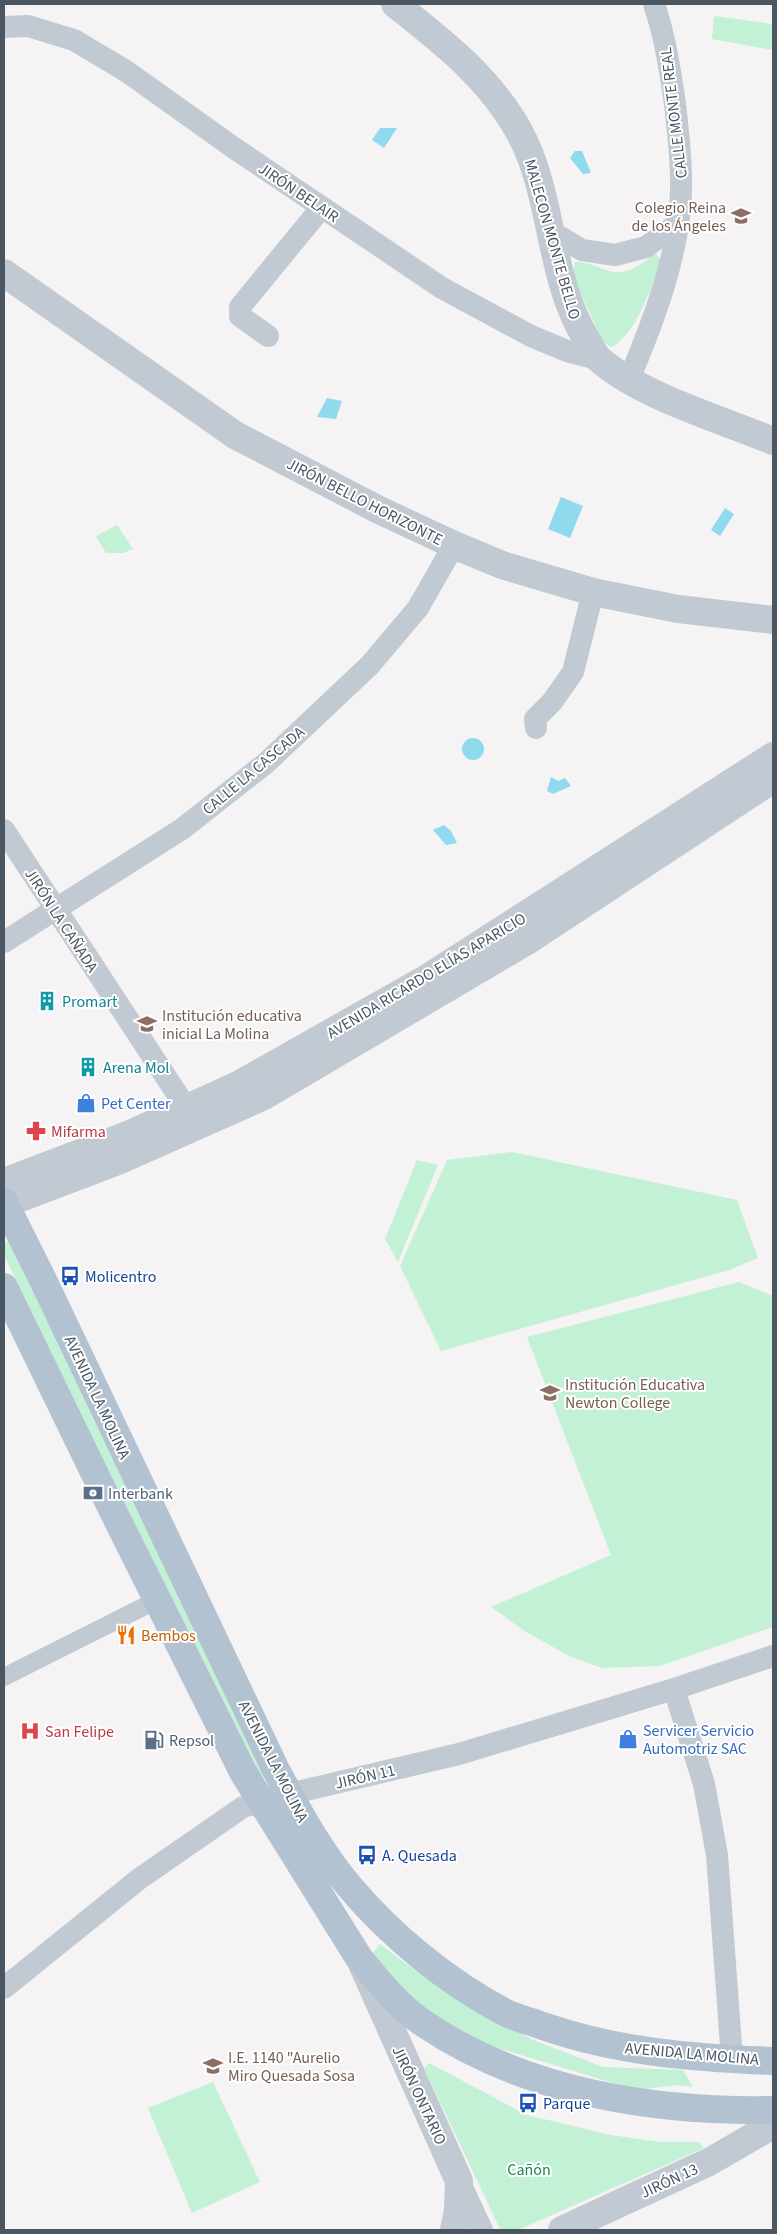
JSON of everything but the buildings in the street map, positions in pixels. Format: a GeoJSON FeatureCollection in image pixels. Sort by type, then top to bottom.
{"type":"FeatureCollection","features":[{"type":"Feature","properties":{"kind":"main road","name":"AVENIDA LA MOLINA"},"geometry":{"type":"LineString","coordinates":[[4,1196],[289,1794],[319,1845],[349,1886],[393,1932],[444,1974],[505,2012],[575,2037],[638,2051],[773,2061]]}},
{"type":"Feature","properties":{"kind":"main road","name":"AVENIDA LA MOLINA"},"geometry":{"type":"LineString","coordinates":[[4,1287],[157,1600],[260,1802],[359,1958],[399,2003],[421,2022],[461,2046],[506,2066],[576,2090],[620,2100],[671,2107],[727,2111],[773,2110]]}},
{"type":"Feature","properties":{"kind":"street","name":"MALECON MONTE BELLO"},"geometry":{"type":"LineString","coordinates":[[395,4],[449,46],[494,92],[520,134],[540,188],[566,292],[577,325],[598,359],[648,390],[773,441]]}},
{"type":"Feature","properties":{"kind":"street","name":"CALLE MONTE REAL"},"geometry":{"type":"LineString","coordinates":[[629,379],[650,331],[666,278],[677,224],[681,192],[679,136],[670,71],[661,24],[654,4]]}},
{"type":"Feature","properties":{"kind":"street","name":"JIRÓN BELAIR"},"geometry":{"type":"LineString","coordinates":[[4,27],[28,26],[74,40],[126,71],[234,148],[442,288],[531,336],[567,351],[598,359]]}},
{"type":"Feature","properties":{"kind":"street"},"geometry":{"type":"LineString","coordinates":[[268,336],[240,316],[240,307],[322,207]]}},
{"type":"Feature","properties":{"kind":"street"},"geometry":{"type":"LineString","coordinates":[[550,231],[582,250],[615,255],[646,247],[677,224]]}},
{"type":"Feature","properties":{"kind":"street","name":"JIRÓN BELLO HORIZONTE"},"geometry":{"type":"LineString","coordinates":[[4,273],[235,435],[377,509],[454,545],[502,565],[593,592],[678,608],[773,620]]}},
{"type":"Feature","properties":{"kind":"street","name":"CALLE LA CASCADA"},"geometry":{"type":"LineString","coordinates":[[4,942],[182,829],[266,763],[370,665],[418,608],[454,545]]}},
{"type":"Feature","properties":{"kind":"street"},"geometry":{"type":"LineString","coordinates":[[536,728],[535,719],[552,702],[573,672],[593,592]]}},
{"type":"Feature","properties":{"kind":"street","name":"AVENIDA RICARDO ELÍAS APARICIO"},"geometry":{"type":"LineString","coordinates":[[4,1196],[130,1134],[238,1085],[424,980],[773,756]]}},
{"type":"Feature","properties":{"kind":"street","name":"AVENIDA RICARDO ELÍAS APARICIO"},"geometry":{"type":"LineString","coordinates":[[4,1196],[118,1162],[264,1096],[527,941],[773,779]]}},
{"type":"Feature","properties":{"kind":"street","name":"JIRÓN LA CAÑADA"},"geometry":{"type":"LineString","coordinates":[[4,830],[187,1109]]}},
{"type":"Feature","properties":{"kind":"street"},"geometry":{"type":"LineString","coordinates":[[4,1677],[157,1600]]}},
{"type":"Feature","properties":{"kind":"street","name":"JIRÓN 11"},"geometry":{"type":"LineString","coordinates":[[4,1988],[139,1879],[224,1818],[243,1808],[289,1794],[459,1754],[674,1689],[773,1656]]}},
{"type":"Feature","properties":{"kind":"street"},"geometry":{"type":"LineString","coordinates":[[674,1689],[704,1784],[718,1856],[732,2059]]}},
{"type":"Feature","properties":{"kind":"street","name":"JIRÓN ONTARIO"},"geometry":{"type":"LineString","coordinates":[[359,1958],[403,2060],[482,2230]]}},
{"type":"Feature","properties":{"kind":"street","name":"JIRÓN 13"},"geometry":{"type":"LineString","coordinates":[[562,2230],[709,2162],[773,2125]]}},
{"type":"Feature","properties":{"kind":"street"},"geometry":{"type":"LineString","coordinates":[[454,2230],[458,2210],[459,2181]]}},
{"type":"Feature","properties":{"kind":"green space"},"geometry":{"type":"Polygon","coordinates":[[[714,16],[773,24],[773,50],[712,39],[714,16]]]}},
{"type":"Feature","properties":{"kind":"green space"},"geometry":{"type":"Polygon","coordinates":[[[655,253],[662,261],[636,320],[621,340],[612,347],[604,343],[573,277],[575,262],[586,263],[608,271],[624,272],[636,267],[655,253]]]}},
{"type":"Feature","properties":{"kind":"green space"},"geometry":{"type":"Polygon","coordinates":[[[117,525],[133,549],[123,553],[106,553],[96,536],[117,525]]]}},
{"type":"Feature","properties":{"kind":"green space"},"geometry":{"type":"Polygon","coordinates":[[[512,1152],[737,1200],[758,1258],[729,1270],[441,1351],[400,1266],[447,1160],[512,1152]]]}},
{"type":"Feature","properties":{"kind":"green space"},"geometry":{"type":"Polygon","coordinates":[[[417,1160],[438,1165],[398,1262],[385,1239],[417,1160]]]}},
{"type":"Feature","properties":{"kind":"green space"},"geometry":{"type":"Polygon","coordinates":[[[10,1240],[91,1414],[267,1777],[258,1779],[4,1255],[4,1244],[10,1240]]]}},
{"type":"Feature","properties":{"kind":"green space"},"geometry":{"type":"Polygon","coordinates":[[[739,1282],[773,1296],[773,1627],[660,1666],[602,1668],[571,1657],[526,1632],[491,1607],[611,1555],[527,1337],[739,1282]]]}},
{"type":"Feature","properties":{"kind":"green space"},"geometry":{"type":"Polygon","coordinates":[[[380,1944],[413,1969],[531,2039],[603,2067],[683,2070],[693,2087],[677,2085],[636,2090],[478,2042],[417,2007],[384,1973],[373,1953],[380,1944]]]}},
{"type":"Feature","properties":{"kind":"green space","name":"Cañón"},"geometry":{"type":"Polygon","coordinates":[[[429,2063],[527,2115],[611,2135],[659,2142],[699,2142],[704,2148],[518,2230],[500,2229],[424,2068],[429,2063]]]}},
{"type":"Feature","properties":{"kind":"green space"},"geometry":{"type":"Polygon","coordinates":[[[213,2082],[260,2182],[192,2213],[148,2108],[213,2082]]]}},
{"type":"Feature","properties":{"kind":"water"},"geometry":{"type":"Polygon","coordinates":[[[380,128],[397,128],[384,148],[372,140],[380,128]]]}},
{"type":"Feature","properties":{"kind":"water"},"geometry":{"type":"Polygon","coordinates":[[[575,151],[582,151],[591,173],[583,174],[570,158],[575,151]]]}},
{"type":"Feature","properties":{"kind":"water"},"geometry":{"type":"Polygon","coordinates":[[[327,398],[342,401],[336,419],[317,417],[327,398]]]}},
{"type":"Feature","properties":{"kind":"water"},"geometry":{"type":"Polygon","coordinates":[[[561,497],[583,506],[570,538],[548,529],[561,497]]]}},
{"type":"Feature","properties":{"kind":"water"},"geometry":{"type":"Polygon","coordinates":[[[725,508],[734,514],[720,536],[711,530],[725,508]]]}},
{"type":"Feature","properties":{"kind":"water"},"geometry":{"type":"Polygon","coordinates":[[[473,738],[481,741],[484,749],[481,757],[473,760],[465,757],[462,749],[465,741],[473,738]]]}},
{"type":"Feature","properties":{"kind":"water"},"geometry":{"type":"Polygon","coordinates":[[[551,777],[558,781],[565,778],[571,786],[553,794],[547,791],[551,777]]]}},
{"type":"Feature","properties":{"kind":"water"},"geometry":{"type":"Polygon","coordinates":[[[444,825],[451,831],[457,843],[446,845],[433,830],[444,825]]]}},
{"type":"Feature","properties":{"kind":"place","name":"Colegio Reina de los Ángeles"},"geometry":{"type":"Point","coordinates":[741,216]}},
{"type":"Feature","properties":{"kind":"place","name":"Promart"},"geometry":{"type":"Point","coordinates":[47,1001]}},
{"type":"Feature","properties":{"kind":"place","name":"Institución educativa inicial La Molina"},"geometry":{"type":"Point","coordinates":[147,1024]}},
{"type":"Feature","properties":{"kind":"place","name":"Arena Mol"},"geometry":{"type":"Point","coordinates":[88,1067]}},
{"type":"Feature","properties":{"kind":"place","name":"Pet Center"},"geometry":{"type":"Point","coordinates":[86,1103]}},
{"type":"Feature","properties":{"kind":"place","name":"Mifarma"},"geometry":{"type":"Point","coordinates":[36,1131]}},
{"type":"Feature","properties":{"kind":"place","name":"Molicentro"},"geometry":{"type":"Point","coordinates":[70,1276]}},
{"type":"Feature","properties":{"kind":"place","name":"Institución Educativa Newton College"},"geometry":{"type":"Point","coordinates":[550,1393]}},
{"type":"Feature","properties":{"kind":"place","name":"Interbank"},"geometry":{"type":"Point","coordinates":[93,1493]}},
{"type":"Feature","properties":{"kind":"place","name":"Bembos"},"geometry":{"type":"Point","coordinates":[126,1635]}},
{"type":"Feature","properties":{"kind":"place","name":"San Felipe"},"geometry":{"type":"Point","coordinates":[30,1731]}},
{"type":"Feature","properties":{"kind":"place","name":"Servicer Servicio Automotriz SAC"},"geometry":{"type":"Point","coordinates":[628,1739]}},
{"type":"Feature","properties":{"kind":"place","name":"Repsol"},"geometry":{"type":"Point","coordinates":[154,1740]}},
{"type":"Feature","properties":{"kind":"place","name":"A. Quesada"},"geometry":{"type":"Point","coordinates":[367,1855]}},
{"type":"Feature","properties":{"kind":"place","name":"I.E. 1140 \"Aurelio Miro Quesada Sosa"},"geometry":{"type":"Point","coordinates":[213,2066]}},
{"type":"Feature","properties":{"kind":"place","name":"Parque"},"geometry":{"type":"Point","coordinates":[528,2103]}}]}
